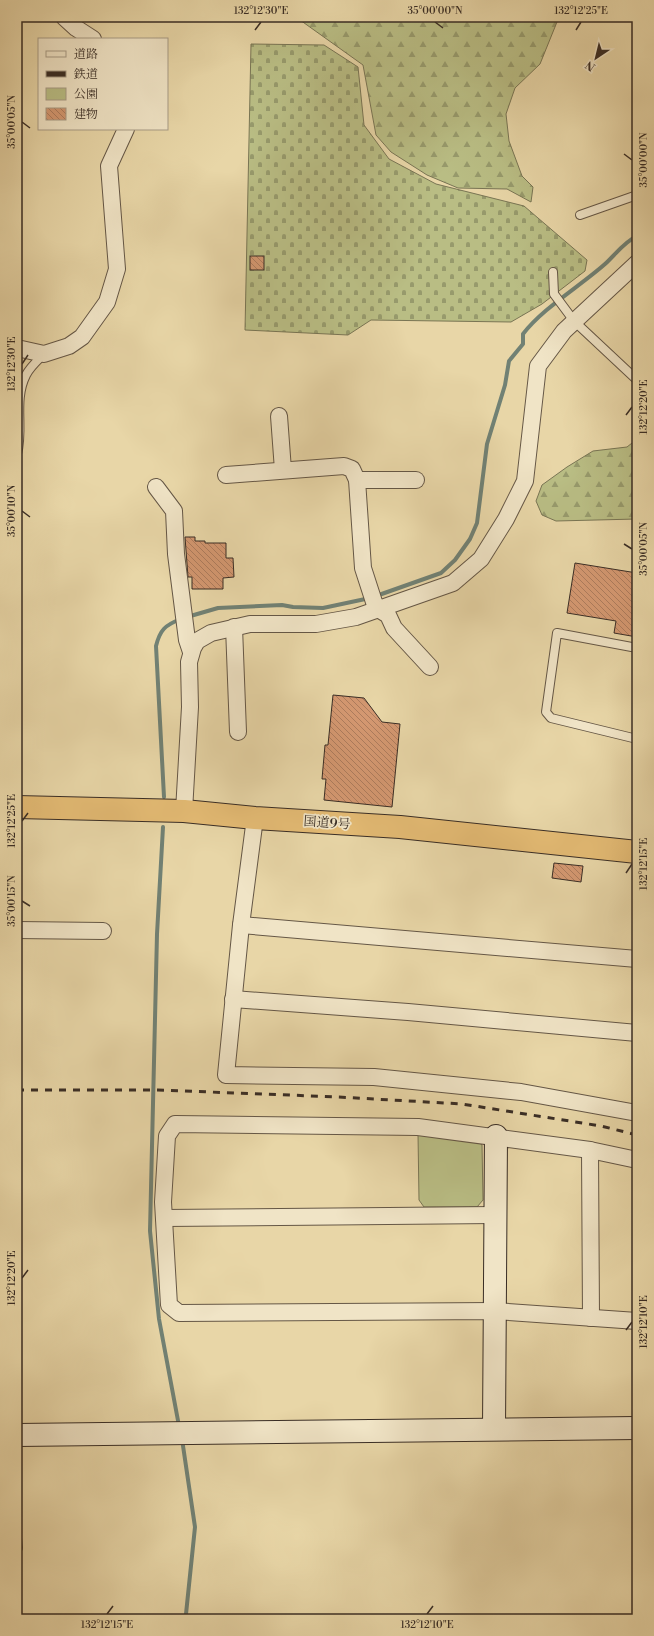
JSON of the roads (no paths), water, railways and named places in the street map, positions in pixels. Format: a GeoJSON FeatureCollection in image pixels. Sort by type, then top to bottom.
{"type":"FeatureCollection","features":[{"type":"Feature","properties":{"kind":"highway","name":"国道9号"},"geometry":{"type":"LineString","coordinates":[[17,807],[184,811],[255,818],[400,827],[637,852]]}},
{"type":"Feature","properties":{"kind":"street"},"geometry":{"type":"LineString","coordinates":[[64,17],[76,28],[91,38]]}},
{"type":"Feature","properties":{"kind":"street"},"geometry":{"type":"LineString","coordinates":[[17,348],[44,354],[69,346],[82,337],[107,302],[117,269],[109,166],[126,130]]}},
{"type":"Feature","properties":{"kind":"street"},"geometry":{"type":"LineString","coordinates":[[191,652],[201,639],[234,627],[256,623],[316,624],[356,617],[374,601],[453,583],[481,559],[506,519],[525,481],[538,366],[570,316],[637,263]]}},
{"type":"Feature","properties":{"kind":"street"},"geometry":{"type":"LineString","coordinates":[[279,416],[283,470]]}},
{"type":"Feature","properties":{"kind":"street"},"geometry":{"type":"LineString","coordinates":[[226,475],[344,466],[352,469],[357,480],[363,568],[374,601],[388,615],[394,628],[430,667]]}},
{"type":"Feature","properties":{"kind":"street"},"geometry":{"type":"LineString","coordinates":[[357,480],[416,480]]}},
{"type":"Feature","properties":{"kind":"street"},"geometry":{"type":"LineString","coordinates":[[156,487],[174,511],[176,554],[191,652],[184,811]]}},
{"type":"Feature","properties":{"kind":"street"},"geometry":{"type":"LineString","coordinates":[[234,627],[238,732]]}},
{"type":"Feature","properties":{"kind":"street"},"geometry":{"type":"LineString","coordinates":[[255,818],[240,925],[226,1074],[374,1077],[521,1092],[637,1114]]}},
{"type":"Feature","properties":{"kind":"street"},"geometry":{"type":"LineString","coordinates":[[240,925],[637,959]]}},
{"type":"Feature","properties":{"kind":"street"},"geometry":{"type":"LineString","coordinates":[[17,930],[104,931]]}},
{"type":"Feature","properties":{"kind":"street"},"geometry":{"type":"LineString","coordinates":[[233,999],[408,1012],[637,1033]]}},
{"type":"Feature","properties":{"kind":"street"},"geometry":{"type":"LineString","coordinates":[[637,1160],[590,1150],[496,1136],[418,1127],[175,1124],[167,1136],[163,1202],[169,1305],[180,1313],[495,1311],[637,1321]]}},
{"type":"Feature","properties":{"kind":"street"},"geometry":{"type":"LineString","coordinates":[[494,1429],[496,1136]]}},
{"type":"Feature","properties":{"kind":"street"},"geometry":{"type":"LineString","coordinates":[[590,1150],[591,1318]]}},
{"type":"Feature","properties":{"kind":"street"},"geometry":{"type":"LineString","coordinates":[[164,1218],[495,1215]]}},
{"type":"Feature","properties":{"kind":"street"},"geometry":{"type":"LineString","coordinates":[[17,1435],[637,1428]]}},
{"type":"Feature","properties":{"kind":"lane"},"geometry":{"type":"LineString","coordinates":[[580,215],[637,196]]}},
{"type":"Feature","properties":{"kind":"lane"},"geometry":{"type":"LineString","coordinates":[[553,272],[554,294],[570,316],[637,380]]}},
{"type":"Feature","properties":{"kind":"lane"},"geometry":{"type":"LineString","coordinates":[[17,454],[19,447],[18,406],[20,389],[27,373],[44,354]]}},
{"type":"Feature","properties":{"kind":"lane"},"geometry":{"type":"LineString","coordinates":[[637,648],[557,633],[546,712],[551,718],[637,739]]}},
{"type":"Feature","properties":{"kind":"lane"},"geometry":{"type":"LineString","coordinates":[[17,1538],[18,1548]]}},
{"type":"Feature","properties":{"kind":"waterway"},"geometry":{"type":"LineString","coordinates":[[376,596],[441,573],[455,560],[470,539],[477,523],[487,444],[505,385],[509,361],[523,344],[523,334],[541,315],[595,273],[624,245],[637,236]]}},
{"type":"Feature","properties":{"kind":"waterway"},"geometry":{"type":"LineString","coordinates":[[187,617],[218,608],[282,605],[323,608],[370,598]]}},
{"type":"Feature","properties":{"kind":"waterway"},"geometry":{"type":"LineString","coordinates":[[164,797],[156,646],[161,632],[167,626],[181,619]]}},
{"type":"Feature","properties":{"kind":"waterway"},"geometry":{"type":"LineString","coordinates":[[163,827],[157,934],[150,1231],[159,1319],[179,1426]]}},
{"type":"Feature","properties":{"kind":"waterway"},"geometry":{"type":"LineString","coordinates":[[182,1439],[195,1527],[186,1614],[187,1619]]}},
{"type":"Feature","properties":{"kind":"railway"},"geometry":{"type":"LineString","coordinates":[[17,1090],[158,1090],[339,1097],[462,1104],[601,1126],[637,1135]]}}]}
